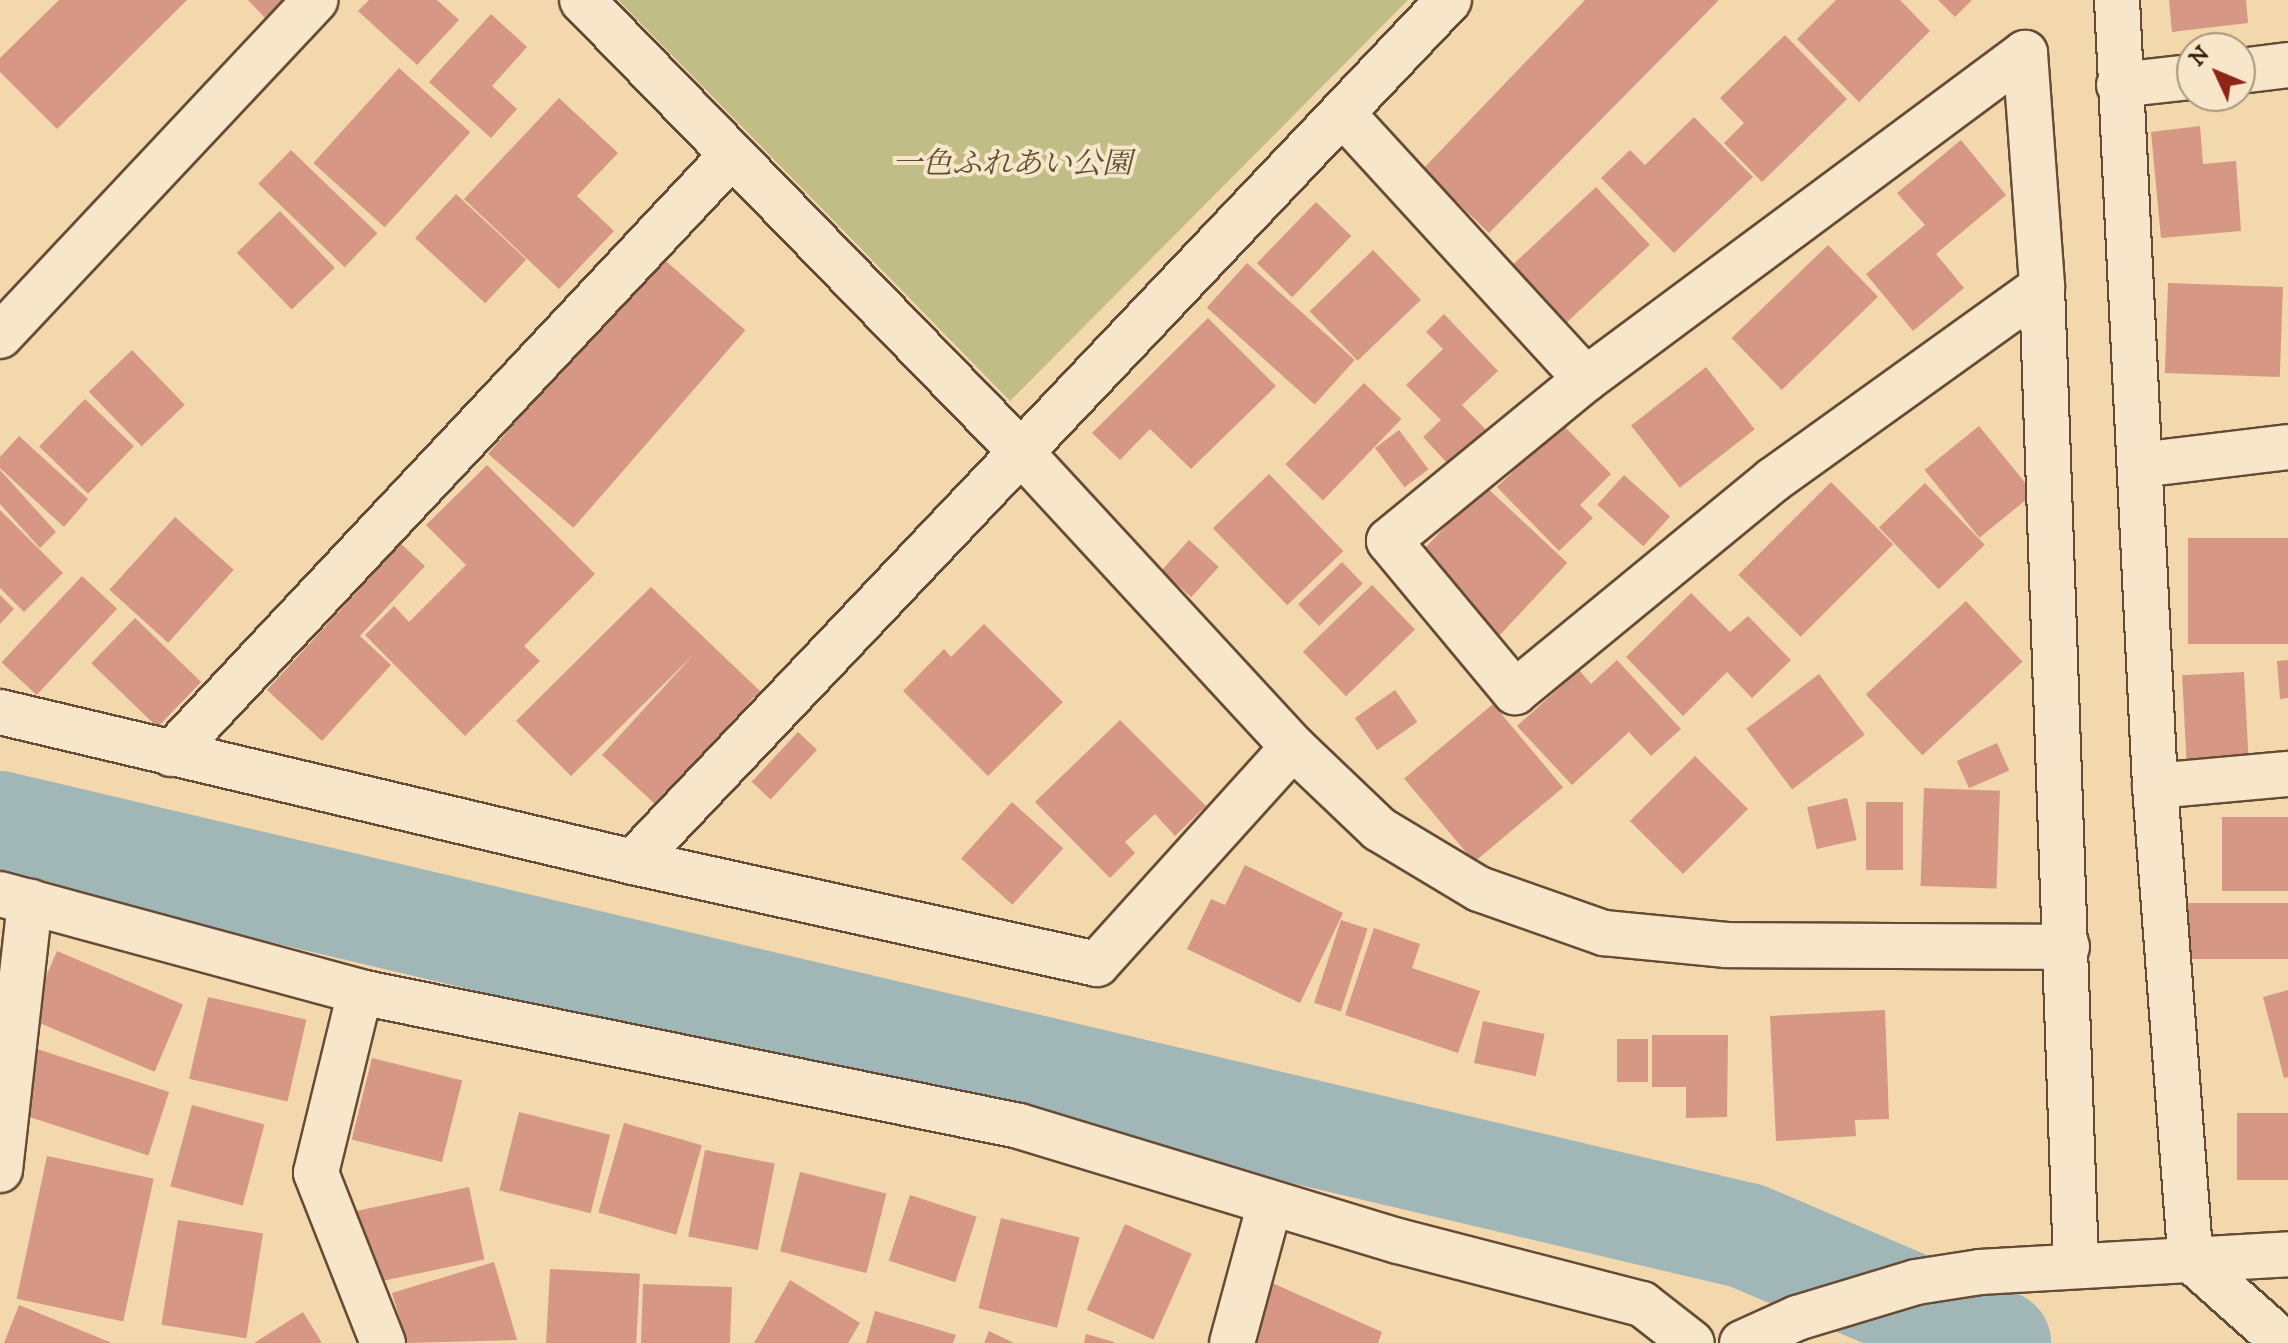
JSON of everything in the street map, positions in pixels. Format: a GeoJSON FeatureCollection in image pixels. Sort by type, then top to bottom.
{"type":"FeatureCollection","features":[{"type":"Feature","properties":{"kind":"street"},"geometry":{"type":"LineString","coordinates":[[0,336],[315,0]]}},
{"type":"Feature","properties":{"kind":"street"},"geometry":{"type":"LineString","coordinates":[[582,0],[1019,450],[1293,747],[1379,829],[1479,889],[1604,933],[1726,945],[2067,947]]}},
{"type":"Feature","properties":{"kind":"street"},"geometry":{"type":"LineString","coordinates":[[633,862],[1019,450],[1449,0]]}},
{"type":"Feature","properties":{"kind":"street"},"geometry":{"type":"LineString","coordinates":[[2117,0],[2155,786],[2191,1260],[2284,1343]]}},
{"type":"Feature","properties":{"kind":"street"},"geometry":{"type":"LineString","coordinates":[[2042,287],[1773,480],[1515,692],[1389,541],[1586,379],[2025,53],[2042,287],[2076,1265]]}},
{"type":"Feature","properties":{"kind":"street"},"geometry":{"type":"LineString","coordinates":[[2256,69],[2288,65]]}},
{"type":"Feature","properties":{"kind":"street"},"geometry":{"type":"LineString","coordinates":[[2119,85],[2176,79]]}},
{"type":"Feature","properties":{"kind":"street"},"geometry":{"type":"LineString","coordinates":[[1342,113],[1586,379]]}},
{"type":"Feature","properties":{"kind":"street"},"geometry":{"type":"LineString","coordinates":[[171,754],[731,156]]}},
{"type":"Feature","properties":{"kind":"street"},"geometry":{"type":"LineString","coordinates":[[2140,465],[2288,447]]}},
{"type":"Feature","properties":{"kind":"street"},"geometry":{"type":"LineString","coordinates":[[0,712],[633,862],[1097,964],[1293,747]]}},
{"type":"Feature","properties":{"kind":"street"},"geometry":{"type":"LineString","coordinates":[[2155,786],[2288,774]]}},
{"type":"Feature","properties":{"kind":"street"},"geometry":{"type":"LineString","coordinates":[[0,1170],[15,898],[360,992],[1019,1126],[1270,1203],[1642,1304],[1692,1343]]}},
{"type":"Feature","properties":{"kind":"street"},"geometry":{"type":"LineString","coordinates":[[360,992],[316,1173],[383,1343]]}},
{"type":"Feature","properties":{"kind":"street"},"geometry":{"type":"LineString","coordinates":[[1232,1343],[1270,1203]]}},
{"type":"Feature","properties":{"kind":"street"},"geometry":{"type":"LineString","coordinates":[[1742,1343],[1797,1318],[1916,1282],[2076,1265],[2288,1254]]}},
{"type":"Feature","properties":{"kind":"green space","name":"一色ふれあい公園"},"geometry":{"type":"Polygon","coordinates":[[[618,0],[1408,0],[1010,401],[618,0]]]}},
{"type":"Feature","properties":{"kind":"building"},"geometry":{"type":"Polygon","coordinates":[[[59,0],[187,0],[57,129],[0,72],[0,58],[59,0]]]}},
{"type":"Feature","properties":{"kind":"building"},"geometry":{"type":"Polygon","coordinates":[[[248,0],[292,0],[269,22],[248,0]]]}},
{"type":"Feature","properties":{"kind":"building"},"geometry":{"type":"Polygon","coordinates":[[[369,0],[437,0],[459,20],[417,65],[358,11],[369,0]]]}},
{"type":"Feature","properties":{"kind":"building"},"geometry":{"type":"Polygon","coordinates":[[[1585,0],[1719,0],[1489,233],[1423,169],[1585,0]]]}},
{"type":"Feature","properties":{"kind":"building"},"geometry":{"type":"Polygon","coordinates":[[[1836,0],[1900,0],[1930,31],[1859,102],[1797,39],[1836,0]]]}},
{"type":"Feature","properties":{"kind":"building"},"geometry":{"type":"Polygon","coordinates":[[[1938,0],[1972,0],[1955,17],[1938,0]]]}},
{"type":"Feature","properties":{"kind":"building"},"geometry":{"type":"Polygon","coordinates":[[[2169,0],[2246,0],[2248,23],[2172,32],[2169,0]]]}},
{"type":"Feature","properties":{"kind":"building"},"geometry":{"type":"Polygon","coordinates":[[[491,14],[527,47],[492,86],[517,109],[491,138],[429,82],[491,14]]]}},
{"type":"Feature","properties":{"kind":"building"},"geometry":{"type":"Polygon","coordinates":[[[1785,35],[1847,99],[1762,182],[1724,143],[1744,123],[1720,98],[1785,35]]]}},
{"type":"Feature","properties":{"kind":"building"},"geometry":{"type":"Polygon","coordinates":[[[399,68],[470,132],[385,227],[313,163],[399,68]]]}},
{"type":"Feature","properties":{"kind":"building"},"geometry":{"type":"Polygon","coordinates":[[[559,98],[618,153],[577,196],[614,231],[559,289],[464,199],[559,98]]]}},
{"type":"Feature","properties":{"kind":"building"},"geometry":{"type":"Polygon","coordinates":[[[1694,117],[1753,177],[1674,253],[1601,178],[1630,150],[1645,165],[1694,117]]]}},
{"type":"Feature","properties":{"kind":"building"},"geometry":{"type":"Polygon","coordinates":[[[2200,126],[2203,164],[2236,161],[2241,231],[2161,238],[2151,132],[2200,126]]]}},
{"type":"Feature","properties":{"kind":"building"},"geometry":{"type":"Polygon","coordinates":[[[1961,140],[2006,195],[1936,254],[1964,288],[1913,331],[1866,274],[1925,225],[1897,193],[1961,140]]]}},
{"type":"Feature","properties":{"kind":"building"},"geometry":{"type":"Polygon","coordinates":[[[291,150],[377,233],[345,267],[258,184],[291,150]]]}},
{"type":"Feature","properties":{"kind":"building"},"geometry":{"type":"Polygon","coordinates":[[[1596,187],[1650,245],[1566,323],[1512,265],[1596,187]]]}},
{"type":"Feature","properties":{"kind":"building"},"geometry":{"type":"Polygon","coordinates":[[[456,194],[526,259],[485,303],[415,238],[456,194]]]}},
{"type":"Feature","properties":{"kind":"building"},"geometry":{"type":"Polygon","coordinates":[[[1316,202],[1351,236],[1292,297],[1257,263],[1316,202]]]}},
{"type":"Feature","properties":{"kind":"building"},"geometry":{"type":"Polygon","coordinates":[[[280,211],[335,268],[292,310],[237,253],[280,211]]]}},
{"type":"Feature","properties":{"kind":"building"},"geometry":{"type":"Polygon","coordinates":[[[1828,245],[1878,297],[1782,390],[1732,338],[1828,245]]]}},
{"type":"Feature","properties":{"kind":"building"},"geometry":{"type":"Polygon","coordinates":[[[1373,250],[1421,300],[1358,361],[1310,311],[1373,250]]]}},
{"type":"Feature","properties":{"kind":"building"},"geometry":{"type":"Polygon","coordinates":[[[660,256],[745,330],[573,528],[488,454],[660,256]]]}},
{"type":"Feature","properties":{"kind":"building"},"geometry":{"type":"Polygon","coordinates":[[[1247,263],[1355,360],[1315,405],[1207,308],[1247,263]]]}},
{"type":"Feature","properties":{"kind":"building"},"geometry":{"type":"Polygon","coordinates":[[[2168,283],[2283,287],[2280,377],[2165,373],[2168,283]]]}},
{"type":"Feature","properties":{"kind":"building"},"geometry":{"type":"Polygon","coordinates":[[[1444,314],[1498,371],[1462,405],[1488,432],[1451,467],[1423,437],[1441,420],[1406,385],[1443,349],[1426,332],[1444,314]]]}},
{"type":"Feature","properties":{"kind":"building"},"geometry":{"type":"Polygon","coordinates":[[[1208,318],[1276,386],[1191,469],[1150,429],[1120,460],[1092,433],[1208,318]]]}},
{"type":"Feature","properties":{"kind":"building"},"geometry":{"type":"Polygon","coordinates":[[[132,350],[185,405],[142,446],[89,392],[132,350]]]}},
{"type":"Feature","properties":{"kind":"building"},"geometry":{"type":"Polygon","coordinates":[[[1706,367],[1755,429],[1680,488],[1631,425],[1706,367]]]}},
{"type":"Feature","properties":{"kind":"building"},"geometry":{"type":"Polygon","coordinates":[[[1364,383],[1401,419],[1323,500],[1286,464],[1364,383]]]}},
{"type":"Feature","properties":{"kind":"building"},"geometry":{"type":"Polygon","coordinates":[[[85,399],[134,446],[88,494],[39,446],[85,399]]]}},
{"type":"Feature","properties":{"kind":"building"},"geometry":{"type":"Polygon","coordinates":[[[1562,424],[1611,474],[1580,505],[1593,518],[1559,551],[1497,487],[1562,424]]]}},
{"type":"Feature","properties":{"kind":"building"},"geometry":{"type":"Polygon","coordinates":[[[1979,426],[2034,494],[1979,538],[1925,470],[1979,426]]]}},
{"type":"Feature","properties":{"kind":"building"},"geometry":{"type":"Polygon","coordinates":[[[1399,430],[1428,469],[1405,487],[1375,448],[1399,430]]]}},
{"type":"Feature","properties":{"kind":"building"},"geometry":{"type":"Polygon","coordinates":[[[19,436],[88,499],[64,527],[0,468],[0,457],[19,436]]]}},
{"type":"Feature","properties":{"kind":"building"},"geometry":{"type":"Polygon","coordinates":[[[487,465],[595,574],[524,646],[540,661],[465,736],[365,635],[394,606],[409,622],[466,565],[426,525],[487,465]]]}},
{"type":"Feature","properties":{"kind":"building"},"geometry":{"type":"Polygon","coordinates":[[[0,470],[56,532],[40,548],[0,504],[0,470]]]}},
{"type":"Feature","properties":{"kind":"building"},"geometry":{"type":"Polygon","coordinates":[[[1269,474],[1343,551],[1287,605],[1213,528],[1269,474]]]}},
{"type":"Feature","properties":{"kind":"building"},"geometry":{"type":"Polygon","coordinates":[[[1624,475],[1670,516],[1643,546],[1597,505],[1624,475]]]}},
{"type":"Feature","properties":{"kind":"building"},"geometry":{"type":"Polygon","coordinates":[[[1831,482],[1893,544],[1801,637],[1738,575],[1831,482]]]}},
{"type":"Feature","properties":{"kind":"building"},"geometry":{"type":"Polygon","coordinates":[[[1925,483],[1985,545],[1939,589],[1879,527],[1925,483]]]}},
{"type":"Feature","properties":{"kind":"building"},"geometry":{"type":"Polygon","coordinates":[[[1484,485],[1567,563],[1498,637],[1415,559],[1484,485]]]}},
{"type":"Feature","properties":{"kind":"building"},"geometry":{"type":"Polygon","coordinates":[[[0,510],[63,573],[24,612],[0,588],[0,510]]]}},
{"type":"Feature","properties":{"kind":"building"},"geometry":{"type":"Polygon","coordinates":[[[175,517],[234,570],[168,643],[109,590],[175,517]]]}},
{"type":"Feature","properties":{"kind":"building"},"geometry":{"type":"Polygon","coordinates":[[[2188,538],[2288,538],[2288,644],[2188,644],[2188,538]]]}},
{"type":"Feature","properties":{"kind":"building"},"geometry":{"type":"Polygon","coordinates":[[[1189,540],[1219,567],[1191,597],[1162,570],[1189,540]]]}},
{"type":"Feature","properties":{"kind":"building"},"geometry":{"type":"Polygon","coordinates":[[[401,544],[425,566],[360,636],[391,665],[322,741],[267,690],[401,544]]]}},
{"type":"Feature","properties":{"kind":"building"},"geometry":{"type":"Polygon","coordinates":[[[1342,562],[1363,584],[1319,626],[1298,604],[1342,562]]]}},
{"type":"Feature","properties":{"kind":"building"},"geometry":{"type":"Polygon","coordinates":[[[82,576],[117,609],[37,695],[2,662],[82,576]]]}},
{"type":"Feature","properties":{"kind":"building"},"geometry":{"type":"Polygon","coordinates":[[[1372,585],[1415,630],[1346,696],[1303,652],[1372,585]]]}},
{"type":"Feature","properties":{"kind":"building"},"geometry":{"type":"Polygon","coordinates":[[[651,587],[760,691],[655,804],[602,755],[694,654],[571,776],[516,721],[651,587]]]}},
{"type":"Feature","properties":{"kind":"building"},"geometry":{"type":"Polygon","coordinates":[[[1691,593],[1730,632],[1748,616],[1791,660],[1752,698],[1727,672],[1683,716],[1626,657],[1691,593]]]}},
{"type":"Feature","properties":{"kind":"building"},"geometry":{"type":"Polygon","coordinates":[[[0,595],[14,609],[0,624],[0,595]]]}},
{"type":"Feature","properties":{"kind":"building"},"geometry":{"type":"Polygon","coordinates":[[[1966,601],[2023,662],[1922,755],[1866,694],[1966,601]]]}},
{"type":"Feature","properties":{"kind":"building"},"geometry":{"type":"Polygon","coordinates":[[[135,618],[201,682],[157,727],[91,663],[135,618]]]}},
{"type":"Feature","properties":{"kind":"building"},"geometry":{"type":"Polygon","coordinates":[[[984,624],[1063,702],[988,776],[903,691],[944,649],[951,657],[984,624]]]}},
{"type":"Feature","properties":{"kind":"building"},"geometry":{"type":"Polygon","coordinates":[[[1617,660],[1681,729],[1651,756],[1629,732],[1572,785],[1517,726],[1579,670],[1591,684],[1617,660]]]}},
{"type":"Feature","properties":{"kind":"building"},"geometry":{"type":"Polygon","coordinates":[[[2288,660],[2288,698],[2280,699],[2277,661],[2288,660]]]}},
{"type":"Feature","properties":{"kind":"building"},"geometry":{"type":"Polygon","coordinates":[[[2244,672],[2249,759],[2187,762],[2182,675],[2244,672]]]}},
{"type":"Feature","properties":{"kind":"building"},"geometry":{"type":"Polygon","coordinates":[[[1819,674],[1865,735],[1792,789],[1746,729],[1819,674]]]}},
{"type":"Feature","properties":{"kind":"building"},"geometry":{"type":"Polygon","coordinates":[[[1395,690],[1417,722],[1377,750],[1355,718],[1395,690]]]}},
{"type":"Feature","properties":{"kind":"building"},"geometry":{"type":"Polygon","coordinates":[[[1493,704],[1563,787],[1474,862],[1404,779],[1493,704]]]}},
{"type":"Feature","properties":{"kind":"building"},"geometry":{"type":"Polygon","coordinates":[[[1120,720],[1206,806],[1175,836],[1155,814],[1125,842],[1135,853],[1110,878],[1035,802],[1120,720]]]}},
{"type":"Feature","properties":{"kind":"building"},"geometry":{"type":"Polygon","coordinates":[[[798,732],[817,750],[771,799],[752,782],[798,732]]]}},
{"type":"Feature","properties":{"kind":"building"},"geometry":{"type":"Polygon","coordinates":[[[1997,743],[2009,770],[1969,788],[1957,761],[1997,743]]]}},
{"type":"Feature","properties":{"kind":"building"},"geometry":{"type":"Polygon","coordinates":[[[1695,756],[1748,809],[1683,874],[1630,821],[1695,756]]]}},
{"type":"Feature","properties":{"kind":"building"},"geometry":{"type":"Polygon","coordinates":[[[1924,788],[2000,791],[1997,889],[1921,886],[1924,788]]]}},
{"type":"Feature","properties":{"kind":"building"},"geometry":{"type":"Polygon","coordinates":[[[1847,798],[1857,840],[1817,849],[1807,807],[1847,798]]]}},
{"type":"Feature","properties":{"kind":"building"},"geometry":{"type":"Polygon","coordinates":[[[1012,802],[1063,848],[1012,905],[961,858],[1012,802]]]}},
{"type":"Feature","properties":{"kind":"building"},"geometry":{"type":"Polygon","coordinates":[[[1866,802],[1903,802],[1903,870],[1866,870],[1866,802]]]}},
{"type":"Feature","properties":{"kind":"building"},"geometry":{"type":"Polygon","coordinates":[[[2222,817],[2288,817],[2288,891],[2222,891],[2222,817]]]}},
{"type":"Feature","properties":{"kind":"building"},"geometry":{"type":"Polygon","coordinates":[[[1245,865],[1343,913],[1300,1003],[1187,949],[1211,899],[1225,905],[1245,865]]]}},
{"type":"Feature","properties":{"kind":"building"},"geometry":{"type":"Polygon","coordinates":[[[2171,903],[2288,903],[2288,959],[2171,959],[2171,903]]]}},
{"type":"Feature","properties":{"kind":"building"},"geometry":{"type":"Polygon","coordinates":[[[1341,920],[1368,929],[1341,1011],[1314,1003],[1341,920]]]}},
{"type":"Feature","properties":{"kind":"building"},"geometry":{"type":"Polygon","coordinates":[[[1374,928],[1420,944],[1412,968],[1480,991],[1458,1053],[1345,1015],[1374,928]]]}},
{"type":"Feature","properties":{"kind":"building"},"geometry":{"type":"Polygon","coordinates":[[[57,951],[183,1005],[155,1072],[28,1018],[57,951]]]}},
{"type":"Feature","properties":{"kind":"building"},"geometry":{"type":"Polygon","coordinates":[[[2288,990],[2288,1077],[2284,1078],[2263,997],[2288,990]]]}},
{"type":"Feature","properties":{"kind":"building"},"geometry":{"type":"Polygon","coordinates":[[[208,997],[306,1020],[288,1102],[189,1079],[208,997]]]}},
{"type":"Feature","properties":{"kind":"building"},"geometry":{"type":"Polygon","coordinates":[[[1885,1010],[1889,1119],[1855,1120],[1856,1136],[1776,1141],[1770,1016],[1885,1010]]]}},
{"type":"Feature","properties":{"kind":"building"},"geometry":{"type":"Polygon","coordinates":[[[1483,1021],[1545,1034],[1536,1076],[1474,1063],[1483,1021]]]}},
{"type":"Feature","properties":{"kind":"building"},"geometry":{"type":"Polygon","coordinates":[[[1652,1035],[1728,1035],[1727,1117],[1686,1118],[1686,1087],[1652,1087],[1652,1035]]]}},
{"type":"Feature","properties":{"kind":"building"},"geometry":{"type":"Polygon","coordinates":[[[1617,1039],[1648,1039],[1648,1082],[1617,1082],[1617,1039]]]}},
{"type":"Feature","properties":{"kind":"building"},"geometry":{"type":"Polygon","coordinates":[[[34,1048],[169,1092],[148,1156],[13,1112],[34,1048]]]}},
{"type":"Feature","properties":{"kind":"building"},"geometry":{"type":"Polygon","coordinates":[[[372,1058],[462,1080],[442,1162],[352,1140],[372,1058]]]}},
{"type":"Feature","properties":{"kind":"building"},"geometry":{"type":"Polygon","coordinates":[[[192,1105],[264,1124],[243,1206],[170,1186],[192,1105]]]}},
{"type":"Feature","properties":{"kind":"building"},"geometry":{"type":"Polygon","coordinates":[[[519,1112],[610,1135],[591,1213],[499,1191],[519,1112]]]}},
{"type":"Feature","properties":{"kind":"building"},"geometry":{"type":"Polygon","coordinates":[[[2237,1113],[2288,1113],[2288,1180],[2237,1180],[2237,1113]]]}},
{"type":"Feature","properties":{"kind":"building"},"geometry":{"type":"Polygon","coordinates":[[[624,1123],[702,1145],[676,1235],[598,1212],[624,1123]]]}},
{"type":"Feature","properties":{"kind":"building"},"geometry":{"type":"Polygon","coordinates":[[[705,1150],[775,1164],[758,1250],[688,1236],[705,1150]]]}},
{"type":"Feature","properties":{"kind":"building"},"geometry":{"type":"Polygon","coordinates":[[[47,1156],[154,1179],[123,1321],[17,1299],[47,1156]]]}},
{"type":"Feature","properties":{"kind":"building"},"geometry":{"type":"Polygon","coordinates":[[[800,1172],[886,1194],[867,1273],[780,1252],[800,1172]]]}},
{"type":"Feature","properties":{"kind":"building"},"geometry":{"type":"Polygon","coordinates":[[[469,1187],[484,1259],[372,1283],[357,1211],[469,1187]]]}},
{"type":"Feature","properties":{"kind":"building"},"geometry":{"type":"Polygon","coordinates":[[[910,1195],[977,1217],[955,1282],[889,1261],[910,1195]]]}},
{"type":"Feature","properties":{"kind":"building"},"geometry":{"type":"Polygon","coordinates":[[[1001,1218],[1080,1238],[1057,1328],[979,1308],[1001,1218]]]}},
{"type":"Feature","properties":{"kind":"building"},"geometry":{"type":"Polygon","coordinates":[[[178,1220],[263,1233],[246,1338],[161,1325],[178,1220]]]}},
{"type":"Feature","properties":{"kind":"building"},"geometry":{"type":"Polygon","coordinates":[[[1125,1224],[1192,1254],[1153,1340],[1087,1310],[1125,1224]]]}},
{"type":"Feature","properties":{"kind":"building"},"geometry":{"type":"Polygon","coordinates":[[[494,1262],[517,1340],[407,1343],[392,1293],[494,1262]]]}},
{"type":"Feature","properties":{"kind":"building"},"geometry":{"type":"Polygon","coordinates":[[[550,1269],[640,1274],[636,1343],[546,1343],[550,1269]]]}},
{"type":"Feature","properties":{"kind":"building"},"geometry":{"type":"Polygon","coordinates":[[[1261,1278],[1382,1332],[1378,1343],[1237,1343],[1261,1278]]]}},
{"type":"Feature","properties":{"kind":"building"},"geometry":{"type":"Polygon","coordinates":[[[790,1280],[860,1323],[848,1343],[754,1343],[790,1280]]]}},
{"type":"Feature","properties":{"kind":"building"},"geometry":{"type":"Polygon","coordinates":[[[643,1284],[732,1287],[730,1343],[641,1343],[643,1284]]]}},
{"type":"Feature","properties":{"kind":"building"},"geometry":{"type":"Polygon","coordinates":[[[19,1305],[112,1343],[4,1343],[19,1305]]]}},
{"type":"Feature","properties":{"kind":"building"},"geometry":{"type":"Polygon","coordinates":[[[875,1311],[956,1335],[953,1343],[866,1343],[875,1311]]]}},
{"type":"Feature","properties":{"kind":"building"},"geometry":{"type":"Polygon","coordinates":[[[303,1312],[322,1343],[254,1343],[303,1312]]]}},
{"type":"Feature","properties":{"kind":"building"},"geometry":{"type":"Polygon","coordinates":[[[989,1331],[1014,1343],[984,1343],[989,1331]]]}},
{"type":"Feature","properties":{"kind":"building"},"geometry":{"type":"Polygon","coordinates":[[[1086,1334],[1114,1342],[1114,1343],[1084,1343],[1086,1334]]]}},
{"type":"Feature","properties":{"kind":"waterway"},"geometry":{"type":"LineString","coordinates":[[0,824],[1747,1236],[1998,1343]]}}]}
